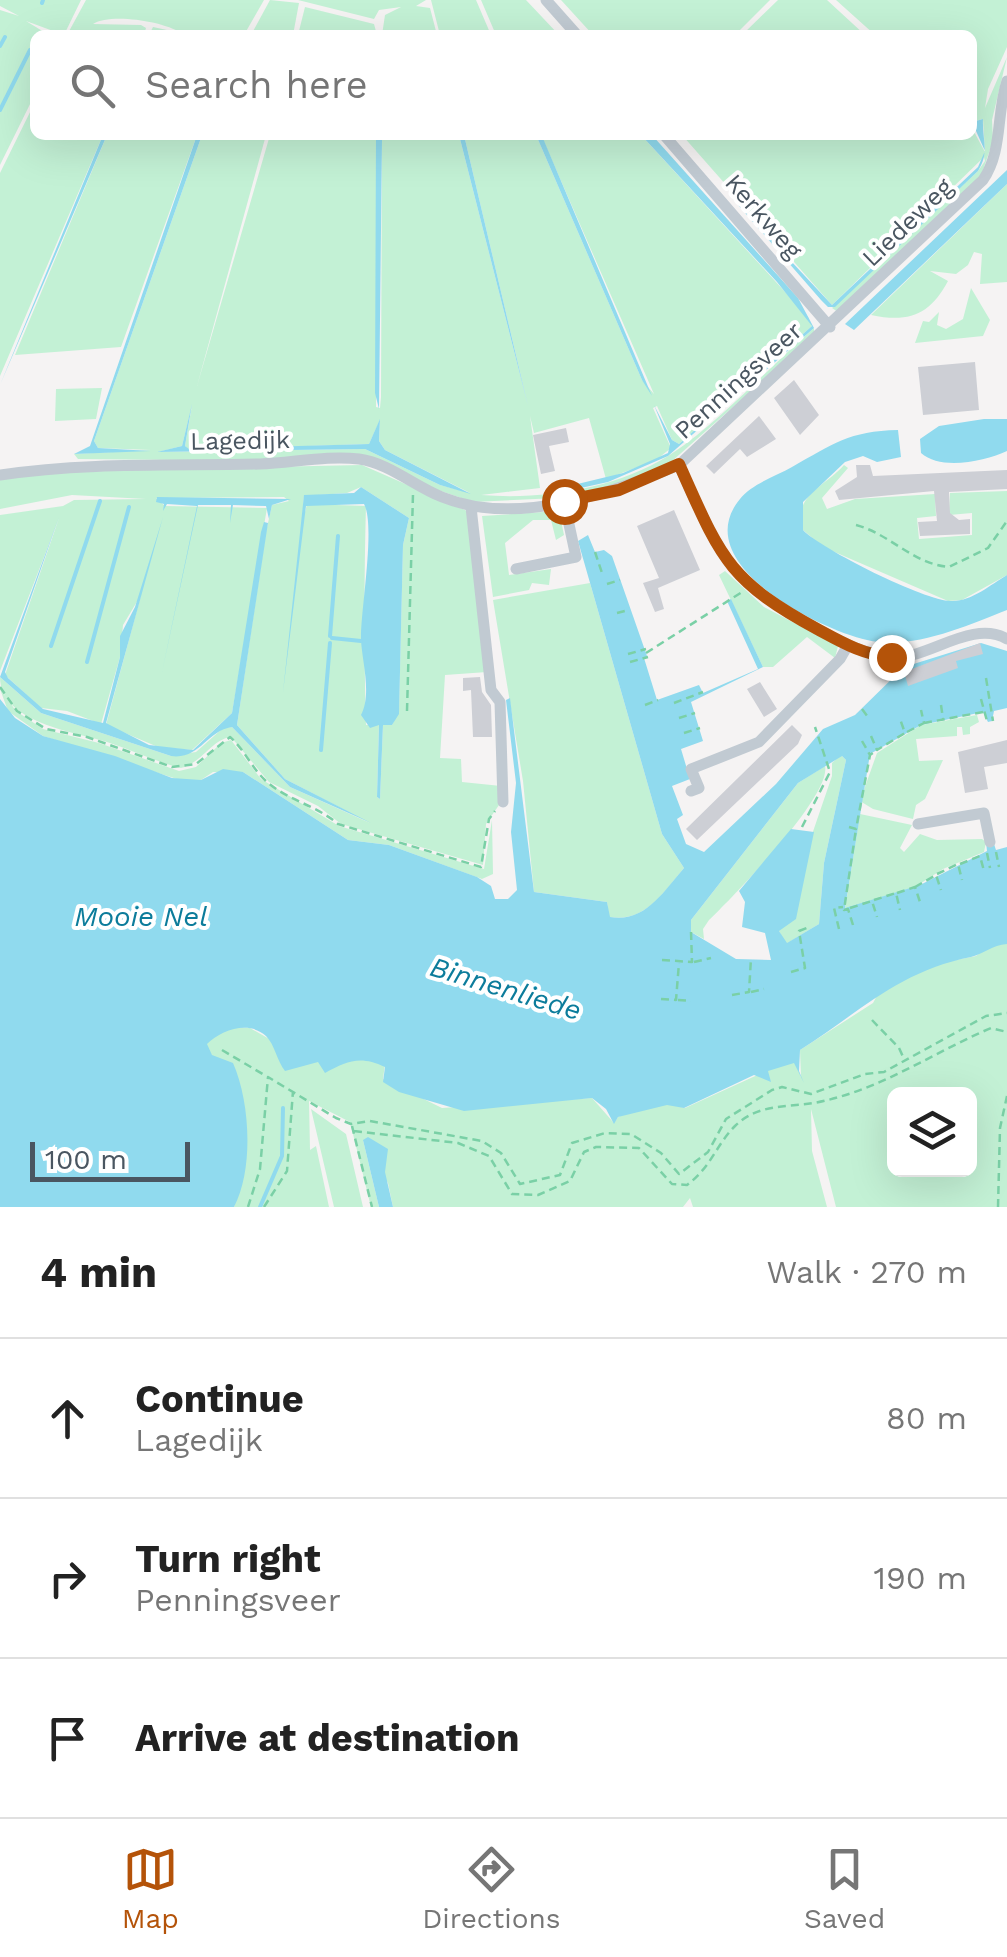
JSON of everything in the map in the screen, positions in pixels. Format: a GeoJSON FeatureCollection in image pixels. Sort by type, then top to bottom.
{"type":"FeatureCollection","features":[{"type":"Feature","properties":{"kind":"street"},"geometry":{"type":"LineString","coordinates":[[546,0],[573,30]]}},
{"type":"Feature","properties":{"kind":"street","name":"Liedeweg"},"geometry":{"type":"LineString","coordinates":[[830,326],[984,180],[997,152],[997,120],[1007,81]]}},
{"type":"Feature","properties":{"kind":"street","name":"Kerkweg"},"geometry":{"type":"LineString","coordinates":[[668,140],[830,326]]}},
{"type":"Feature","properties":{"kind":"street","name":"Penningsveer"},"geometry":{"type":"LineString","coordinates":[[830,326],[679,464],[719,552],[748,588],[848,646],[891,657],[980,632],[1007,639]]}},
{"type":"Feature","properties":{"kind":"street","name":"Lagedijk"},"geometry":{"type":"LineString","coordinates":[[0,475],[72,464],[261,464],[354,458],[375,462],[471,507],[564,501],[619,490],[679,464]]}},
{"type":"Feature","properties":{"kind":"street"},"geometry":{"type":"LineString","coordinates":[[516,569],[576,557],[564,501]]}},
{"type":"Feature","properties":{"kind":"street"},"geometry":{"type":"LineString","coordinates":[[471,507],[492,690],[500,702],[503,802]]}},
{"type":"Feature","properties":{"kind":"street"},"geometry":{"type":"LineString","coordinates":[[691,792],[699,788],[692,768],[759,742],[840,660],[848,646]]}},
{"type":"Feature","properties":{"kind":"street"},"geometry":{"type":"LineString","coordinates":[[918,824],[984,813],[989,845]]}},
{"type":"Feature","properties":{"kind":"path"},"geometry":{"type":"LineString","coordinates":[[407,711],[413,482]]}},
{"type":"Feature","properties":{"kind":"path"},"geometry":{"type":"LineString","coordinates":[[856,525],[879,534],[911,555],[949,567],[988,548],[1007,521]]}},
{"type":"Feature","properties":{"kind":"path"},"geometry":{"type":"LineString","coordinates":[[595,552],[602,573]]}},
{"type":"Feature","properties":{"kind":"path"},"geometry":{"type":"LineString","coordinates":[[608,584],[620,580]]}},
{"type":"Feature","properties":{"kind":"path"},"geometry":{"type":"LineString","coordinates":[[630,662],[748,588]]}},
{"type":"Feature","properties":{"kind":"path"},"geometry":{"type":"LineString","coordinates":[[617,613],[629,610]]}},
{"type":"Feature","properties":{"kind":"path"},"geometry":{"type":"LineString","coordinates":[[628,654],[647,653]]}},
{"type":"Feature","properties":{"kind":"path"},"geometry":{"type":"LineString","coordinates":[[986,678],[993,721]]}},
{"type":"Feature","properties":{"kind":"path"},"geometry":{"type":"LineString","coordinates":[[0,687],[17,710],[46,729],[87,737],[172,767],[196,764],[230,738],[265,781],[288,797],[320,808],[338,824],[481,866],[488,819],[503,802]]}},
{"type":"Feature","properties":{"kind":"path"},"geometry":{"type":"LineString","coordinates":[[674,703],[702,692]]}},
{"type":"Feature","properties":{"kind":"path"},"geometry":{"type":"LineString","coordinates":[[981,699],[987,720]]}},
{"type":"Feature","properties":{"kind":"path"},"geometry":{"type":"LineString","coordinates":[[645,705],[658,700]]}},
{"type":"Feature","properties":{"kind":"path"},"geometry":{"type":"LineString","coordinates":[[941,705],[943,720]]}},
{"type":"Feature","properties":{"kind":"path"},"geometry":{"type":"LineString","coordinates":[[862,709],[868,717]]}},
{"type":"Feature","properties":{"kind":"path"},"geometry":{"type":"LineString","coordinates":[[921,710],[924,723]]}},
{"type":"Feature","properties":{"kind":"path"},"geometry":{"type":"LineString","coordinates":[[870,755],[924,723],[983,712]]}},
{"type":"Feature","properties":{"kind":"path"},"geometry":{"type":"LineString","coordinates":[[679,718],[696,713]]}},
{"type":"Feature","properties":{"kind":"path"},"geometry":{"type":"LineString","coordinates":[[900,719],[906,733]]}},
{"type":"Feature","properties":{"kind":"path"},"geometry":{"type":"LineString","coordinates":[[802,827],[830,772],[815,727]]}},
{"type":"Feature","properties":{"kind":"path"},"geometry":{"type":"LineString","coordinates":[[684,733],[700,728]]}},
{"type":"Feature","properties":{"kind":"path"},"geometry":{"type":"LineString","coordinates":[[871,736],[877,750]]}},
{"type":"Feature","properties":{"kind":"path"},"geometry":{"type":"LineString","coordinates":[[853,925],[846,908],[847,881],[870,755],[862,741]]}},
{"type":"Feature","properties":{"kind":"path"},"geometry":{"type":"LineString","coordinates":[[852,810],[859,811]]}},
{"type":"Feature","properties":{"kind":"path"},"geometry":{"type":"LineString","coordinates":[[849,827],[856,828]]}},
{"type":"Feature","properties":{"kind":"path"},"geometry":{"type":"LineString","coordinates":[[839,929],[834,908],[916,887],[980,856],[989,845]]}},
{"type":"Feature","properties":{"kind":"path"},"geometry":{"type":"LineString","coordinates":[[989,845],[1000,867]]}},
{"type":"Feature","properties":{"kind":"path"},"geometry":{"type":"LineString","coordinates":[[989,845],[990,868]]}},
{"type":"Feature","properties":{"kind":"path"},"geometry":{"type":"LineString","coordinates":[[842,853],[850,855]]}},
{"type":"Feature","properties":{"kind":"path"},"geometry":{"type":"LineString","coordinates":[[980,856],[984,871]]}},
{"type":"Feature","properties":{"kind":"path"},"geometry":{"type":"LineString","coordinates":[[958,864],[962,880]]}},
{"type":"Feature","properties":{"kind":"path"},"geometry":{"type":"LineString","coordinates":[[936,875],[941,890]]}},
{"type":"Feature","properties":{"kind":"path"},"geometry":{"type":"LineString","coordinates":[[840,880],[847,881]]}},
{"type":"Feature","properties":{"kind":"path"},"geometry":{"type":"LineString","coordinates":[[916,887],[920,905]]}},
{"type":"Feature","properties":{"kind":"path"},"geometry":{"type":"LineString","coordinates":[[896,893],[900,910]]}},
{"type":"Feature","properties":{"kind":"path"},"geometry":{"type":"LineString","coordinates":[[872,901],[877,918]]}},
{"type":"Feature","properties":{"kind":"path"},"geometry":{"type":"LineString","coordinates":[[791,972],[805,968],[799,931],[810,927]]}},
{"type":"Feature","properties":{"kind":"path"},"geometry":{"type":"LineString","coordinates":[[691,932],[692,962]]}},
{"type":"Feature","properties":{"kind":"path"},"geometry":{"type":"LineString","coordinates":[[662,960],[692,962],[711,958]]}},
{"type":"Feature","properties":{"kind":"path"},"geometry":{"type":"LineString","coordinates":[[750,992],[751,958]]}},
{"type":"Feature","properties":{"kind":"path"},"geometry":{"type":"LineString","coordinates":[[676,1000],[680,962]]}},
{"type":"Feature","properties":{"kind":"path"},"geometry":{"type":"LineString","coordinates":[[732,994],[764,990]]}},
{"type":"Feature","properties":{"kind":"path"},"geometry":{"type":"LineString","coordinates":[[661,999],[691,1001]]}},
{"type":"Feature","properties":{"kind":"path"},"geometry":{"type":"LineString","coordinates":[[351,1124],[370,1121],[482,1141],[500,1152],[520,1184],[560,1175],[572,1143],[605,1134],[645,1140],[679,1174],[708,1152],[726,1119],[772,1090],[822,1091],[905,1061],[986,1016],[1007,1013]]}},
{"type":"Feature","properties":{"kind":"path"},"geometry":{"type":"LineString","coordinates":[[872,1020],[899,1048],[905,1061]]}},
{"type":"Feature","properties":{"kind":"path"},"geometry":{"type":"LineString","coordinates":[[354,1131],[458,1143],[489,1156],[512,1194],[538,1195],[570,1181],[584,1152],[596,1147],[639,1148],[672,1184],[688,1185],[708,1169],[736,1125],[778,1103],[814,1102],[865,1087],[905,1073],[991,1028],[1007,1032]]}},
{"type":"Feature","properties":{"kind":"path"},"geometry":{"type":"LineString","coordinates":[[222,1050],[351,1124],[372,1207]]}},
{"type":"Feature","properties":{"kind":"path"},"geometry":{"type":"LineString","coordinates":[[248,1207],[260,1168],[268,1076]]}},
{"type":"Feature","properties":{"kind":"path"},"geometry":{"type":"LineString","coordinates":[[264,1207],[287,1171],[293,1090]]}},
{"type":"Feature","properties":{"kind":"path"},"geometry":{"type":"LineString","coordinates":[[998,1207],[1007,1096]]}},
{"type":"Feature","properties":{"kind":"green space"},"geometry":{"type":"Polygon","coordinates":[[[0,0],[81,0],[66,30],[50,30],[26,21],[41,30],[30,30],[30,104],[0,165],[0,10],[19,16],[0,6],[0,0]]]}},
{"type":"Feature","properties":{"kind":"green space"},"geometry":{"type":"Polygon","coordinates":[[[86,0],[264,0],[247,30],[174,30],[137,20],[111,19],[93,24],[141,25],[145,30],[70,30],[86,0]]]}},
{"type":"Feature","properties":{"kind":"green space"},"geometry":{"type":"Polygon","coordinates":[[[270,0],[299,3],[294,30],[254,30],[270,0]]]}},
{"type":"Feature","properties":{"kind":"green space"},"geometry":{"type":"Polygon","coordinates":[[[298,0],[426,0],[416,6],[430,8],[436,30],[383,30],[385,15],[401,7],[379,10],[374,19],[298,0]]]}},
{"type":"Feature","properties":{"kind":"green space"},"geometry":{"type":"Polygon","coordinates":[[[431,0],[476,0],[489,30],[439,30],[431,0]]]}},
{"type":"Feature","properties":{"kind":"green space"},"geometry":{"type":"Polygon","coordinates":[[[481,0],[526,0],[554,30],[494,30],[481,0]]]}},
{"type":"Feature","properties":{"kind":"green space"},"geometry":{"type":"Polygon","coordinates":[[[561,0],[770,0],[740,30],[588,30],[561,0]]]}},
{"type":"Feature","properties":{"kind":"green space"},"geometry":{"type":"Polygon","coordinates":[[[778,0],[827,0],[860,30],[747,30],[778,0]]]}},
{"type":"Feature","properties":{"kind":"green space"},"geometry":{"type":"Polygon","coordinates":[[[836,0],[1007,0],[1007,47],[988,89],[985,108],[1007,57],[992,120],[993,141],[981,176],[838,312],[832,308],[978,171],[984,157],[832,305],[686,140],[977,137],[985,152],[983,119],[977,121],[977,30],[869,30],[836,0]]]}},
{"type":"Feature","properties":{"kind":"green space"},"geometry":{"type":"Polygon","coordinates":[[[305,7],[374,24],[376,30],[299,30],[305,7]]]}},
{"type":"Feature","properties":{"kind":"green space"},"geometry":{"type":"Polygon","coordinates":[[[30,112],[30,140],[101,140],[0,376],[0,173],[30,112]]]}},
{"type":"Feature","properties":{"kind":"green space"},"geometry":{"type":"Polygon","coordinates":[[[105,140],[195,140],[121,347],[15,355],[105,140]]]}},
{"type":"Feature","properties":{"kind":"green space"},"geometry":{"type":"Polygon","coordinates":[[[200,140],[265,140],[197,386],[269,140],[376,140],[376,407],[380,408],[381,397],[382,140],[460,140],[528,406],[465,140],[538,140],[642,380],[654,394],[543,140],[646,140],[808,317],[812,326],[679,444],[672,440],[657,406],[653,408],[671,448],[656,460],[606,479],[589,418],[534,433],[530,416],[540,488],[481,495],[529,496],[578,490],[647,467],[704,430],[814,328],[814,335],[671,462],[615,485],[557,498],[473,502],[435,489],[385,462],[78,459],[74,454],[151,450],[98,448],[94,441],[200,140]],[[192,405],[182,446],[158,452],[365,449],[440,485],[470,493],[385,450],[379,441],[380,420],[369,444],[189,450],[185,446],[192,405]]]}},
{"type":"Feature","properties":{"kind":"green space"},"geometry":{"type":"Polygon","coordinates":[[[1007,184],[1007,282],[980,284],[982,254],[974,252],[968,265],[956,274],[930,271],[948,281],[926,309],[907,317],[871,315],[1007,184]]]}},
{"type":"Feature","properties":{"kind":"green space"},"geometry":{"type":"Polygon","coordinates":[[[971,288],[990,320],[983,336],[915,343],[923,321],[929,322],[939,312],[937,325],[946,329],[963,319],[971,288]]]}},
{"type":"Feature","properties":{"kind":"green space"},"geometry":{"type":"Polygon","coordinates":[[[102,388],[96,419],[55,421],[56,389],[102,388]]]}},
{"type":"Feature","properties":{"kind":"green space"},"geometry":{"type":"Polygon","coordinates":[[[362,465],[467,511],[487,672],[445,675],[440,758],[461,759],[462,782],[501,786],[499,805],[486,824],[483,865],[341,824],[318,806],[269,782],[231,737],[181,768],[42,723],[12,705],[3,693],[0,677],[41,713],[171,756],[196,752],[223,728],[232,727],[290,787],[370,823],[285,779],[237,725],[266,532],[272,505],[289,501],[284,497],[156,498],[165,506],[267,508],[232,713],[192,750],[158,747],[106,725],[141,595],[123,625],[120,657],[101,724],[67,711],[41,708],[5,675],[59,518],[0,671],[0,515],[63,506],[74,500],[146,499],[72,495],[0,509],[0,480],[59,471],[362,465]],[[361,487],[347,493],[304,496],[302,524],[307,504],[366,506],[366,725],[379,724],[380,799],[383,724],[392,725],[399,710],[403,545],[409,518],[361,487]]]}},
{"type":"Feature","properties":{"kind":"green space"},"geometry":{"type":"Polygon","coordinates":[[[844,465],[848,468],[822,498],[827,509],[855,499],[935,494],[936,516],[917,518],[919,539],[972,535],[972,513],[949,515],[950,493],[1007,491],[1007,575],[962,600],[948,601],[823,547],[803,530],[802,508],[812,493],[844,465]]]}},
{"type":"Feature","properties":{"kind":"green space"},"geometry":{"type":"Polygon","coordinates":[[[559,511],[564,535],[556,540],[551,520],[533,520],[505,543],[509,575],[551,569],[549,585],[532,583],[529,590],[493,597],[482,516],[559,511]]]}},
{"type":"Feature","properties":{"kind":"green space"},"geometry":{"type":"Polygon","coordinates":[[[725,571],[764,607],[838,646],[835,658],[807,637],[773,667],[763,667],[719,575],[725,571]]]}},
{"type":"Feature","properties":{"kind":"green space"},"geometry":{"type":"Polygon","coordinates":[[[590,583],[662,834],[684,868],[652,904],[622,918],[609,917],[607,902],[534,892],[523,781],[493,600],[590,583]]]}},
{"type":"Feature","properties":{"kind":"green space"},"geometry":{"type":"Polygon","coordinates":[[[0,689],[16,711],[43,729],[99,743],[179,771],[196,767],[221,743],[231,740],[261,779],[339,826],[484,869],[492,820],[493,874],[482,879],[389,845],[348,840],[243,772],[213,772],[201,780],[180,780],[43,736],[8,711],[0,689]]]}},
{"type":"Feature","properties":{"kind":"green space"},"geometry":{"type":"Polygon","coordinates":[[[977,715],[979,722],[970,727],[970,734],[963,735],[962,727],[957,727],[957,736],[916,739],[919,761],[943,760],[925,799],[916,805],[913,819],[873,809],[860,801],[877,753],[921,725],[977,715]]]}},
{"type":"Feature","properties":{"kind":"green space"},"geometry":{"type":"Polygon","coordinates":[[[841,755],[846,760],[824,863],[819,924],[786,944],[779,931],[832,776],[832,763],[841,755]]]}},
{"type":"Feature","properties":{"kind":"green space"},"geometry":{"type":"Polygon","coordinates":[[[825,766],[823,780],[798,821],[709,920],[703,929],[704,939],[691,932],[691,920],[798,783],[825,766]]]}},
{"type":"Feature","properties":{"kind":"green space"},"geometry":{"type":"Polygon","coordinates":[[[860,814],[912,825],[900,848],[904,852],[920,834],[937,840],[982,839],[986,842],[984,852],[943,869],[915,887],[845,909],[860,814]]]}},
{"type":"Feature","properties":{"kind":"green space"},"geometry":{"type":"Polygon","coordinates":[[[1007,943],[1007,1207],[836,1207],[811,1109],[812,1151],[827,1207],[693,1207],[690,1198],[683,1207],[393,1207],[388,1183],[363,1140],[379,1207],[371,1207],[350,1122],[309,1101],[310,1150],[316,1146],[329,1207],[234,1207],[245,1167],[238,1095],[205,1045],[223,1027],[250,1028],[301,1057],[348,1054],[385,1064],[383,1079],[442,1108],[592,1098],[614,1123],[618,1117],[657,1101],[685,1108],[784,1063],[795,1062],[801,1077],[800,1050],[873,1003],[880,990],[931,965],[976,956],[992,944],[1007,943]]]}},
{"type":"Feature","properties":{"kind":"green space"},"geometry":{"type":"Polygon","coordinates":[[[311,1109],[346,1134],[363,1207],[334,1207],[311,1109]]]}},
{"type":"Feature","properties":{"kind":"water"},"geometry":{"type":"Polygon","coordinates":[[[983,119],[985,150],[977,133],[977,121],[983,119]]]}},
{"type":"Feature","properties":{"kind":"water"},"geometry":{"type":"Polygon","coordinates":[[[101,140],[105,140],[0,385],[101,140]]]}},
{"type":"Feature","properties":{"kind":"water"},"geometry":{"type":"Polygon","coordinates":[[[195,140],[200,140],[94,441],[98,448],[151,451],[74,454],[90,446],[195,140]]]}},
{"type":"Feature","properties":{"kind":"water"},"geometry":{"type":"Polygon","coordinates":[[[376,140],[382,140],[379,409],[375,393],[376,140]]]}},
{"type":"Feature","properties":{"kind":"water"},"geometry":{"type":"Polygon","coordinates":[[[460,140],[465,140],[528,406],[460,140]]]}},
{"type":"Feature","properties":{"kind":"water"},"geometry":{"type":"Polygon","coordinates":[[[538,140],[544,140],[652,396],[538,140]]]}},
{"type":"Feature","properties":{"kind":"water"},"geometry":{"type":"Polygon","coordinates":[[[646,140],[656,140],[798,298],[814,328],[668,456],[608,482],[567,491],[565,487],[623,473],[668,453],[670,444],[654,405],[672,440],[679,444],[812,326],[777,282],[646,140]]]}},
{"type":"Feature","properties":{"kind":"water"},"geometry":{"type":"Polygon","coordinates":[[[985,152],[978,171],[835,307],[828,307],[821,300],[733,199],[832,305],[978,167],[985,152]]]}},
{"type":"Feature","properties":{"kind":"water"},"geometry":{"type":"Polygon","coordinates":[[[1007,170],[1007,184],[854,330],[845,324],[1007,170]]]}},
{"type":"Feature","properties":{"kind":"water"},"geometry":{"type":"Polygon","coordinates":[[[192,404],[185,446],[189,449],[369,444],[380,419],[379,441],[385,450],[471,494],[440,485],[365,449],[157,452],[182,446],[192,404]]]}},
{"type":"Feature","properties":{"kind":"water"},"geometry":{"type":"Polygon","coordinates":[[[1007,419],[1007,451],[975,461],[951,463],[921,453],[920,439],[939,426],[1007,419]]]}},
{"type":"Feature","properties":{"kind":"water"},"geometry":{"type":"Polygon","coordinates":[[[898,430],[901,457],[877,462],[863,456],[845,462],[803,502],[803,530],[874,573],[938,599],[966,599],[1007,575],[1007,610],[920,640],[884,643],[819,622],[765,589],[744,569],[731,546],[728,523],[740,499],[764,481],[842,440],[898,430]]]}},
{"type":"Feature","properties":{"kind":"water"},"geometry":{"type":"Polygon","coordinates":[[[361,487],[409,518],[403,545],[399,714],[392,725],[383,725],[380,799],[379,725],[370,728],[361,715],[366,697],[361,640],[368,550],[364,504],[306,506],[283,692],[304,495],[354,493],[361,487]]]}},
{"type":"Feature","properties":{"kind":"water"},"geometry":{"type":"Polygon","coordinates":[[[157,497],[291,499],[272,505],[269,519],[266,506],[233,505],[230,523],[231,505],[198,505],[162,672],[197,506],[167,504],[163,511],[164,504],[156,502],[157,497]]]}},
{"type":"Feature","properties":{"kind":"water"},"geometry":{"type":"Polygon","coordinates":[[[59,517],[5,672],[8,678],[43,709],[103,723],[120,657],[120,636],[135,607],[163,517],[106,723],[149,745],[193,750],[232,713],[261,532],[264,522],[268,523],[237,725],[285,779],[371,823],[290,787],[232,727],[189,754],[171,756],[41,713],[0,677],[59,517]]]}},
{"type":"Feature","properties":{"kind":"water","name":"Mooie Nel"},"geometry":{"type":"Polygon","coordinates":[[[588,535],[595,552],[604,550],[612,556],[647,656],[644,658],[657,700],[699,685],[703,693],[758,669],[727,601],[731,599],[763,667],[691,702],[703,741],[681,749],[690,779],[672,786],[683,815],[677,819],[686,844],[704,852],[776,784],[823,729],[855,715],[904,667],[981,643],[1007,651],[1007,708],[994,711],[992,721],[988,722],[983,712],[921,725],[870,754],[845,908],[920,885],[987,851],[986,842],[993,841],[996,850],[1007,847],[1007,944],[922,972],[861,1008],[800,1050],[799,1071],[804,1083],[794,1063],[768,1071],[771,1082],[754,1075],[684,1108],[667,1105],[618,1117],[614,1124],[606,1109],[592,1098],[464,1111],[399,1092],[383,1082],[385,1067],[368,1061],[347,1063],[325,1073],[318,1062],[285,1071],[266,1036],[252,1029],[235,1029],[207,1044],[212,1055],[233,1063],[243,1096],[247,1155],[234,1207],[0,1207],[0,699],[15,718],[43,736],[115,756],[172,778],[201,780],[223,769],[243,772],[348,840],[389,845],[477,877],[491,886],[495,899],[508,899],[517,890],[511,832],[516,783],[506,700],[510,698],[534,892],[607,902],[610,917],[633,915],[661,896],[684,868],[662,834],[578,541],[588,535]],[[842,756],[798,783],[691,920],[691,932],[736,959],[771,960],[765,933],[742,927],[745,902],[739,891],[791,829],[814,832],[796,919],[779,931],[787,943],[819,924],[824,863],[846,760],[842,756]]]}},
{"type":"Feature","properties":{"kind":"water"},"geometry":{"type":"Polygon","coordinates":[[[368,1137],[388,1149],[385,1172],[393,1207],[379,1207],[363,1140],[368,1137]]]}},
{"type":"Feature","properties":{"kind":"building"},"geometry":{"type":"Polygon","coordinates":[[[975,362],[979,410],[923,415],[918,367],[975,362]]]}},
{"type":"Feature","properties":{"kind":"building"},"geometry":{"type":"Polygon","coordinates":[[[794,380],[819,415],[800,435],[774,398],[794,380]]]}},
{"type":"Feature","properties":{"kind":"building"},"geometry":{"type":"Polygon","coordinates":[[[759,416],[776,439],[747,457],[740,449],[714,474],[706,466],[759,416]]]}},
{"type":"Feature","properties":{"kind":"building"},"geometry":{"type":"Polygon","coordinates":[[[566,428],[569,442],[549,446],[555,471],[541,474],[533,435],[566,428]]]}},
{"type":"Feature","properties":{"kind":"building"},"geometry":{"type":"Polygon","coordinates":[[[856,465],[870,465],[873,476],[1007,470],[1007,489],[949,492],[950,513],[959,520],[970,519],[970,534],[920,536],[918,522],[937,521],[934,491],[839,500],[835,491],[857,477],[856,465]]]}},
{"type":"Feature","properties":{"kind":"building"},"geometry":{"type":"Polygon","coordinates":[[[674,510],[700,570],[658,588],[664,609],[655,612],[643,583],[659,578],[637,526],[674,510]]]}},
{"type":"Feature","properties":{"kind":"building"},"geometry":{"type":"Polygon","coordinates":[[[980,643],[983,654],[956,661],[958,668],[908,686],[904,672],[980,643]]]}},
{"type":"Feature","properties":{"kind":"building"},"geometry":{"type":"Polygon","coordinates":[[[480,677],[482,692],[491,705],[492,737],[473,737],[471,690],[463,691],[463,678],[480,677]]]}},
{"type":"Feature","properties":{"kind":"building"},"geometry":{"type":"Polygon","coordinates":[[[760,682],[777,709],[764,717],[747,689],[760,682]]]}},
{"type":"Feature","properties":{"kind":"building"},"geometry":{"type":"Polygon","coordinates":[[[792,725],[802,735],[798,744],[697,840],[686,829],[792,725]]]}},
{"type":"Feature","properties":{"kind":"building"},"geometry":{"type":"Polygon","coordinates":[[[1007,740],[1007,763],[984,767],[988,789],[965,793],[958,752],[1007,740]]]}},
{"type":"Feature","properties":{"kind":"waterway"},"geometry":{"type":"LineString","coordinates":[[0,46],[5,37]]}},
{"type":"Feature","properties":{"kind":"waterway"},"geometry":{"type":"LineString","coordinates":[[0,110],[30,50]]}},
{"type":"Feature","properties":{"kind":"waterway"},"geometry":{"type":"LineString","coordinates":[[51,646],[100,501]]}},
{"type":"Feature","properties":{"kind":"waterway"},"geometry":{"type":"LineString","coordinates":[[87,662],[129,507]]}},
{"type":"Feature","properties":{"kind":"waterway"},"geometry":{"type":"LineString","coordinates":[[330,636],[338,536]]}},
{"type":"Feature","properties":{"kind":"waterway"},"geometry":{"type":"LineString","coordinates":[[332,638],[361,641]]}},
{"type":"Feature","properties":{"kind":"waterway"},"geometry":{"type":"LineString","coordinates":[[321,750],[330,643]]}},
{"type":"Feature","properties":{"kind":"waterway"},"geometry":{"type":"LineString","coordinates":[[260,1207],[282,1156],[283,1108]]}},
{"type":"Feature","properties":{"kind":"route"},"geometry":{"type":"LineString","coordinates":[[564,501],[619,490],[679,464],[719,552],[750,590],[848,646],[891,657]]}},
{"type":"Feature","properties":{"kind":"water label","name":"Binnenliede"},"geometry":{"type":"Point","coordinates":[506,988]}}]}
